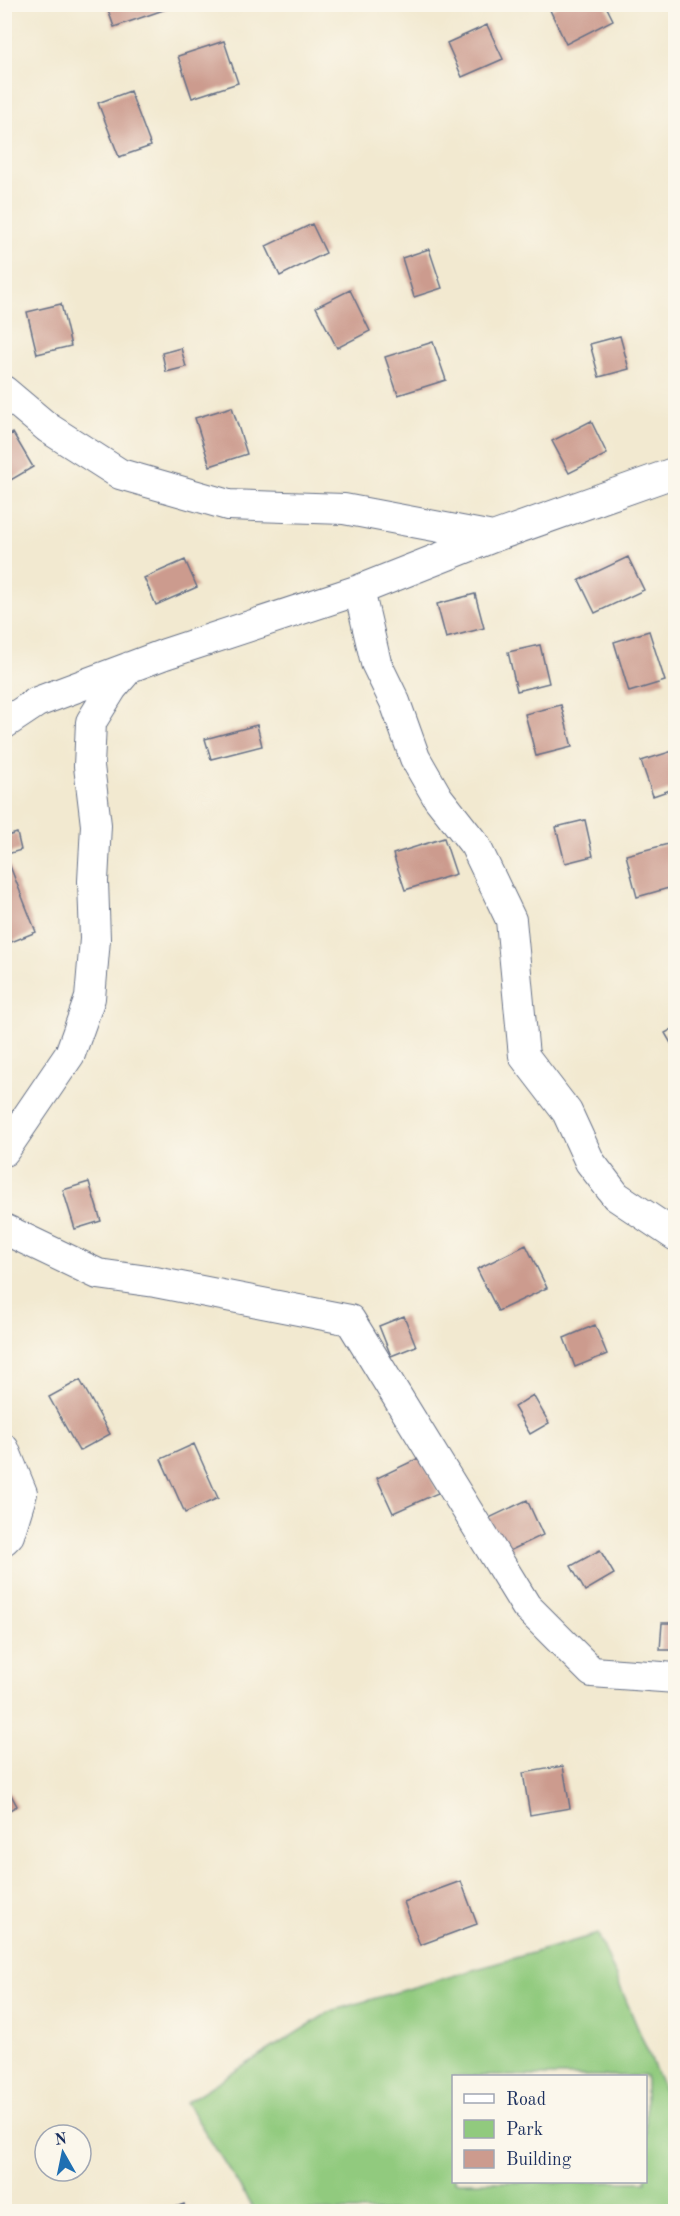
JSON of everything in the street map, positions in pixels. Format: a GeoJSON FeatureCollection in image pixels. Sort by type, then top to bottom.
{"type":"FeatureCollection","features":[{"type":"Feature","properties":{"kind":"street"},"geometry":{"type":"LineString","coordinates":[[4,391],[48,428],[120,474],[228,505],[344,509],[493,537]]}},
{"type":"Feature","properties":{"kind":"street"},"geometry":{"type":"LineString","coordinates":[[4,724],[36,702],[130,667],[359,590],[493,537],[675,472]]}},
{"type":"Feature","properties":{"kind":"street"},"geometry":{"type":"LineString","coordinates":[[359,590],[376,663],[395,702],[416,758],[438,798],[475,845],[511,920],[524,1056],[567,1112],[590,1162],[616,1196],[675,1236]]}},
{"type":"Feature","properties":{"kind":"street"},"geometry":{"type":"LineString","coordinates":[[4,1151],[70,1054],[90,998],[95,939],[93,881],[96,825],[89,766],[91,722],[112,688],[130,667]]}},
{"type":"Feature","properties":{"kind":"street"},"geometry":{"type":"LineString","coordinates":[[4,1229],[98,1274],[155,1282],[350,1320],[526,1606],[592,1672],[675,1678]]}},
{"type":"Feature","properties":{"kind":"street"},"geometry":{"type":"LineString","coordinates":[[4,1449],[22,1492],[9,1535],[4,1540]]}},
{"type":"Feature","properties":{"kind":"green space"},"geometry":{"type":"Polygon","coordinates":[[[598,1934],[675,2116],[675,2211],[255,2211],[186,2102],[331,2011],[598,1934]]]}},
{"type":"Feature","properties":{"kind":"building"},"geometry":{"type":"Polygon","coordinates":[[[106,4],[178,4],[178,5],[114,27],[106,4]]]}},
{"type":"Feature","properties":{"kind":"building"},"geometry":{"type":"Polygon","coordinates":[[[561,4],[605,4],[613,20],[566,44],[550,10],[561,4]]]}},
{"type":"Feature","properties":{"kind":"building"},"geometry":{"type":"Polygon","coordinates":[[[487,25],[503,59],[462,77],[447,43],[487,25]]]}},
{"type":"Feature","properties":{"kind":"building"},"geometry":{"type":"Polygon","coordinates":[[[224,41],[238,83],[192,98],[178,56],[224,41]]]}},
{"type":"Feature","properties":{"kind":"building"},"geometry":{"type":"Polygon","coordinates":[[[130,91],[151,146],[119,157],[98,103],[130,91]]]}},
{"type":"Feature","properties":{"kind":"building"},"geometry":{"type":"Polygon","coordinates":[[[312,224],[326,253],[280,276],[266,246],[312,224]]]}},
{"type":"Feature","properties":{"kind":"building"},"geometry":{"type":"Polygon","coordinates":[[[429,249],[442,288],[414,297],[402,258],[429,249]]]}},
{"type":"Feature","properties":{"kind":"building"},"geometry":{"type":"Polygon","coordinates":[[[350,290],[370,331],[337,348],[316,307],[350,290]]]}},
{"type":"Feature","properties":{"kind":"building"},"geometry":{"type":"Polygon","coordinates":[[[61,304],[71,346],[37,354],[27,312],[61,304]]]}},
{"type":"Feature","properties":{"kind":"building"},"geometry":{"type":"Polygon","coordinates":[[[620,336],[629,369],[599,377],[590,344],[620,336]]]}},
{"type":"Feature","properties":{"kind":"building"},"geometry":{"type":"Polygon","coordinates":[[[433,342],[446,380],[398,395],[385,357],[433,342]]]}},
{"type":"Feature","properties":{"kind":"building"},"geometry":{"type":"Polygon","coordinates":[[[181,348],[186,367],[166,372],[162,353],[181,348]]]}},
{"type":"Feature","properties":{"kind":"building"},"geometry":{"type":"Polygon","coordinates":[[[232,407],[247,454],[210,466],[195,418],[232,407]]]}},
{"type":"Feature","properties":{"kind":"building"},"geometry":{"type":"Polygon","coordinates":[[[591,421],[607,454],[569,473],[552,441],[591,421]]]}},
{"type":"Feature","properties":{"kind":"building"},"geometry":{"type":"Polygon","coordinates":[[[13,433],[33,467],[4,484],[4,438],[13,433]]]}},
{"type":"Feature","properties":{"kind":"building"},"geometry":{"type":"Polygon","coordinates":[[[628,557],[644,590],[595,613],[579,580],[628,557]]]}},
{"type":"Feature","properties":{"kind":"building"},"geometry":{"type":"Polygon","coordinates":[[[185,560],[197,587],[156,605],[144,578],[185,560]]]}},
{"type":"Feature","properties":{"kind":"building"},"geometry":{"type":"Polygon","coordinates":[[[475,594],[484,628],[446,638],[437,604],[475,594]]]}},
{"type":"Feature","properties":{"kind":"building"},"geometry":{"type":"Polygon","coordinates":[[[649,631],[665,681],[629,692],[614,642],[649,631]]]}},
{"type":"Feature","properties":{"kind":"building"},"geometry":{"type":"Polygon","coordinates":[[[540,645],[549,683],[517,691],[508,652],[540,645]]]}},
{"type":"Feature","properties":{"kind":"building"},"geometry":{"type":"Polygon","coordinates":[[[561,705],[572,747],[536,756],[525,714],[561,705]]]}},
{"type":"Feature","properties":{"kind":"building"},"geometry":{"type":"Polygon","coordinates":[[[257,725],[262,746],[211,759],[205,739],[257,725]]]}},
{"type":"Feature","properties":{"kind":"building"},"geometry":{"type":"Polygon","coordinates":[[[676,750],[676,788],[653,796],[641,761],[676,750]]]}},
{"type":"Feature","properties":{"kind":"building"},"geometry":{"type":"Polygon","coordinates":[[[585,820],[593,856],[565,863],[556,827],[585,820]]]}},
{"type":"Feature","properties":{"kind":"building"},"geometry":{"type":"Polygon","coordinates":[[[17,833],[21,850],[4,855],[4,837],[17,833]]]}},
{"type":"Feature","properties":{"kind":"building"},"geometry":{"type":"Polygon","coordinates":[[[444,838],[456,874],[405,890],[393,854],[444,838]]]}},
{"type":"Feature","properties":{"kind":"building"},"geometry":{"type":"Polygon","coordinates":[[[676,842],[676,886],[637,897],[626,855],[676,842]]]}},
{"type":"Feature","properties":{"kind":"building"},"geometry":{"type":"Polygon","coordinates":[[[8,861],[36,932],[4,945],[4,862],[8,861]]]}},
{"type":"Feature","properties":{"kind":"building"},"geometry":{"type":"Polygon","coordinates":[[[676,1027],[676,1052],[665,1033],[676,1027]]]}},
{"type":"Feature","properties":{"kind":"building"},"geometry":{"type":"Polygon","coordinates":[[[89,1182],[101,1221],[75,1229],[63,1190],[89,1182]]]}},
{"type":"Feature","properties":{"kind":"building"},"geometry":{"type":"Polygon","coordinates":[[[526,1245],[547,1288],[498,1311],[477,1269],[526,1245]]]}},
{"type":"Feature","properties":{"kind":"building"},"geometry":{"type":"Polygon","coordinates":[[[404,1316],[416,1346],[391,1356],[379,1326],[404,1316]]]}},
{"type":"Feature","properties":{"kind":"building"},"geometry":{"type":"Polygon","coordinates":[[[595,1325],[607,1354],[575,1367],[564,1338],[595,1325]]]}},
{"type":"Feature","properties":{"kind":"building"},"geometry":{"type":"Polygon","coordinates":[[[80,1380],[110,1434],[79,1451],[49,1397],[80,1380]]]}},
{"type":"Feature","properties":{"kind":"building"},"geometry":{"type":"Polygon","coordinates":[[[533,1395],[549,1423],[530,1434],[514,1407],[533,1395]]]}},
{"type":"Feature","properties":{"kind":"building"},"geometry":{"type":"Polygon","coordinates":[[[194,1444],[218,1498],[185,1513],[161,1459],[194,1444]]]}},
{"type":"Feature","properties":{"kind":"building"},"geometry":{"type":"Polygon","coordinates":[[[421,1457],[438,1493],[393,1513],[377,1478],[421,1457]]]}},
{"type":"Feature","properties":{"kind":"building"},"geometry":{"type":"Polygon","coordinates":[[[527,1500],[543,1535],[503,1554],[487,1519],[527,1500]]]}},
{"type":"Feature","properties":{"kind":"building"},"geometry":{"type":"Polygon","coordinates":[[[600,1550],[614,1574],[585,1591],[571,1566],[600,1550]]]}},
{"type":"Feature","properties":{"kind":"building"},"geometry":{"type":"Polygon","coordinates":[[[662,1623],[676,1623],[676,1650],[660,1650],[662,1623]]]}},
{"type":"Feature","properties":{"kind":"building"},"geometry":{"type":"Polygon","coordinates":[[[563,1766],[570,1808],[530,1815],[523,1773],[563,1766]]]}},
{"type":"Feature","properties":{"kind":"building"},"geometry":{"type":"Polygon","coordinates":[[[4,1782],[17,1806],[4,1813],[4,1782]]]}},
{"type":"Feature","properties":{"kind":"building"},"geometry":{"type":"Polygon","coordinates":[[[461,1881],[477,1924],[420,1945],[404,1902],[461,1881]]]}},
{"type":"Feature","properties":{"kind":"building"},"geometry":{"type":"Polygon","coordinates":[[[184,2204],[186,2212],[164,2212],[164,2211],[184,2204]]]}}]}
